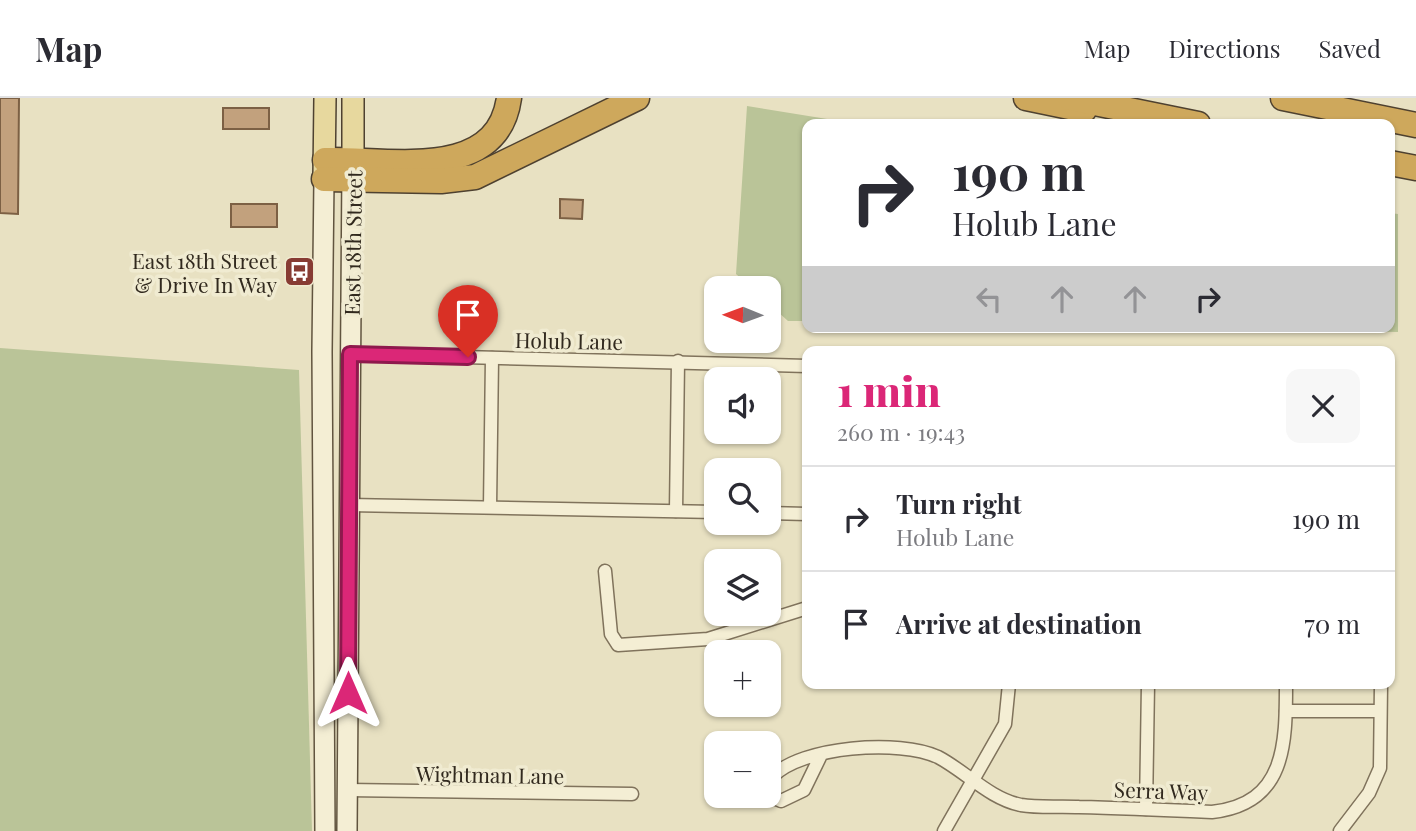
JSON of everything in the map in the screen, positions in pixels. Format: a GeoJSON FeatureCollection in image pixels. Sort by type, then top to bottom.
{"type":"FeatureCollection","features":[{"type":"Feature","properties":{"kind":"highway"},"geometry":{"type":"LineString","coordinates":[[325,170],[455,160],[482,146],[493,135],[503,120],[509,98]]}},
{"type":"Feature","properties":{"kind":"highway"},"geometry":{"type":"LineString","coordinates":[[352,169],[441,181],[475,177],[637,98]]}},
{"type":"Feature","properties":{"kind":"highway"},"geometry":{"type":"LineString","coordinates":[[1026,98],[1126,119]]}},
{"type":"Feature","properties":{"kind":"highway"},"geometry":{"type":"LineString","coordinates":[[1070,98],[1173,119]]}},
{"type":"Feature","properties":{"kind":"highway"},"geometry":{"type":"LineString","coordinates":[[1283,98],[1386,119]]}},
{"type":"Feature","properties":{"kind":"highway"},"geometry":{"type":"LineString","coordinates":[[1395,121],[1416,125]]}},
{"type":"Feature","properties":{"kind":"highway"},"geometry":{"type":"LineString","coordinates":[[1395,164],[1416,168]]}},
{"type":"Feature","properties":{"kind":"main road"},"geometry":{"type":"LineString","coordinates":[[325,98],[325,170]]}},
{"type":"Feature","properties":{"kind":"main road"},"geometry":{"type":"LineString","coordinates":[[352,169],[354,98]]}},
{"type":"Feature","properties":{"kind":"main road","name":"East 18th Street"},"geometry":{"type":"LineString","coordinates":[[347,831],[352,169]]}},
{"type":"Feature","properties":{"kind":"main road","name":"East 18th Street"},"geometry":{"type":"LineString","coordinates":[[325,170],[322,421],[325,831]]}},
{"type":"Feature","properties":{"kind":"street","name":"Holub Lane"},"geometry":{"type":"LineString","coordinates":[[350,354],[802,366]]}},
{"type":"Feature","properties":{"kind":"street"},"geometry":{"type":"LineString","coordinates":[[490,507],[492,358]]}},
{"type":"Feature","properties":{"kind":"street"},"geometry":{"type":"LineString","coordinates":[[676,511],[678,361]]}},
{"type":"Feature","properties":{"kind":"street"},"geometry":{"type":"LineString","coordinates":[[349,505],[704,512]]}},
{"type":"Feature","properties":{"kind":"street"},"geometry":{"type":"LineString","coordinates":[[781,513],[802,514]]}},
{"type":"Feature","properties":{"kind":"street"},"geometry":{"type":"LineString","coordinates":[[605,571],[611,634],[618,646],[694,641],[802,609]]}},
{"type":"Feature","properties":{"kind":"street"},"geometry":{"type":"LineString","coordinates":[[944,831],[1005,724],[1008,689]]}},
{"type":"Feature","properties":{"kind":"street"},"geometry":{"type":"LineString","coordinates":[[1146,809],[1148,689]]}},
{"type":"Feature","properties":{"kind":"street","name":"Serra Way"},"geometry":{"type":"LineString","coordinates":[[821,755],[838,749],[914,750],[940,758],[973,781],[1021,805],[1212,811],[1234,809],[1249,803],[1264,791],[1276,772],[1286,711],[1286,689]]}},
{"type":"Feature","properties":{"kind":"street"},"geometry":{"type":"LineString","coordinates":[[1340,831],[1376,782],[1380,768],[1381,689]]}},
{"type":"Feature","properties":{"kind":"street"},"geometry":{"type":"LineString","coordinates":[[1286,711],[1380,711]]}},
{"type":"Feature","properties":{"kind":"street","name":"Wightman Lane"},"geometry":{"type":"LineString","coordinates":[[348,790],[632,794]]}},
{"type":"Feature","properties":{"kind":"green space"},"geometry":{"type":"Polygon","coordinates":[[[747,106],[827,119],[802,119],[802,321],[788,321],[781,315],[781,276],[736,274],[747,106]]]}},
{"type":"Feature","properties":{"kind":"green space"},"geometry":{"type":"Polygon","coordinates":[[[1395,214],[1398,214],[1398,332],[1395,332],[1395,214]]]}},
{"type":"Feature","properties":{"kind":"green space"},"geometry":{"type":"Polygon","coordinates":[[[0,348],[299,370],[312,831],[0,831],[0,348]]]}},
{"type":"Feature","properties":{"kind":"building"},"geometry":{"type":"Polygon","coordinates":[[[0,98],[19,98],[18,214],[0,213],[0,98]]]}},
{"type":"Feature","properties":{"kind":"building"},"geometry":{"type":"Polygon","coordinates":[[[223,108],[269,108],[269,129],[223,129],[223,108]]]}},
{"type":"Feature","properties":{"kind":"building"},"geometry":{"type":"Polygon","coordinates":[[[560,199],[583,200],[582,219],[560,218],[560,199]]]}},
{"type":"Feature","properties":{"kind":"building"},"geometry":{"type":"Polygon","coordinates":[[[231,204],[277,204],[277,227],[231,227],[231,204]]]}},
{"type":"Feature","properties":{"kind":"place","name":"East 18th Street & Drive In Way"},"geometry":{"type":"Point","coordinates":[300,272]}},
{"type":"Feature","properties":{"kind":"route"},"geometry":{"type":"LineString","coordinates":[[348,693],[350,354],[468,357]]}}]}
